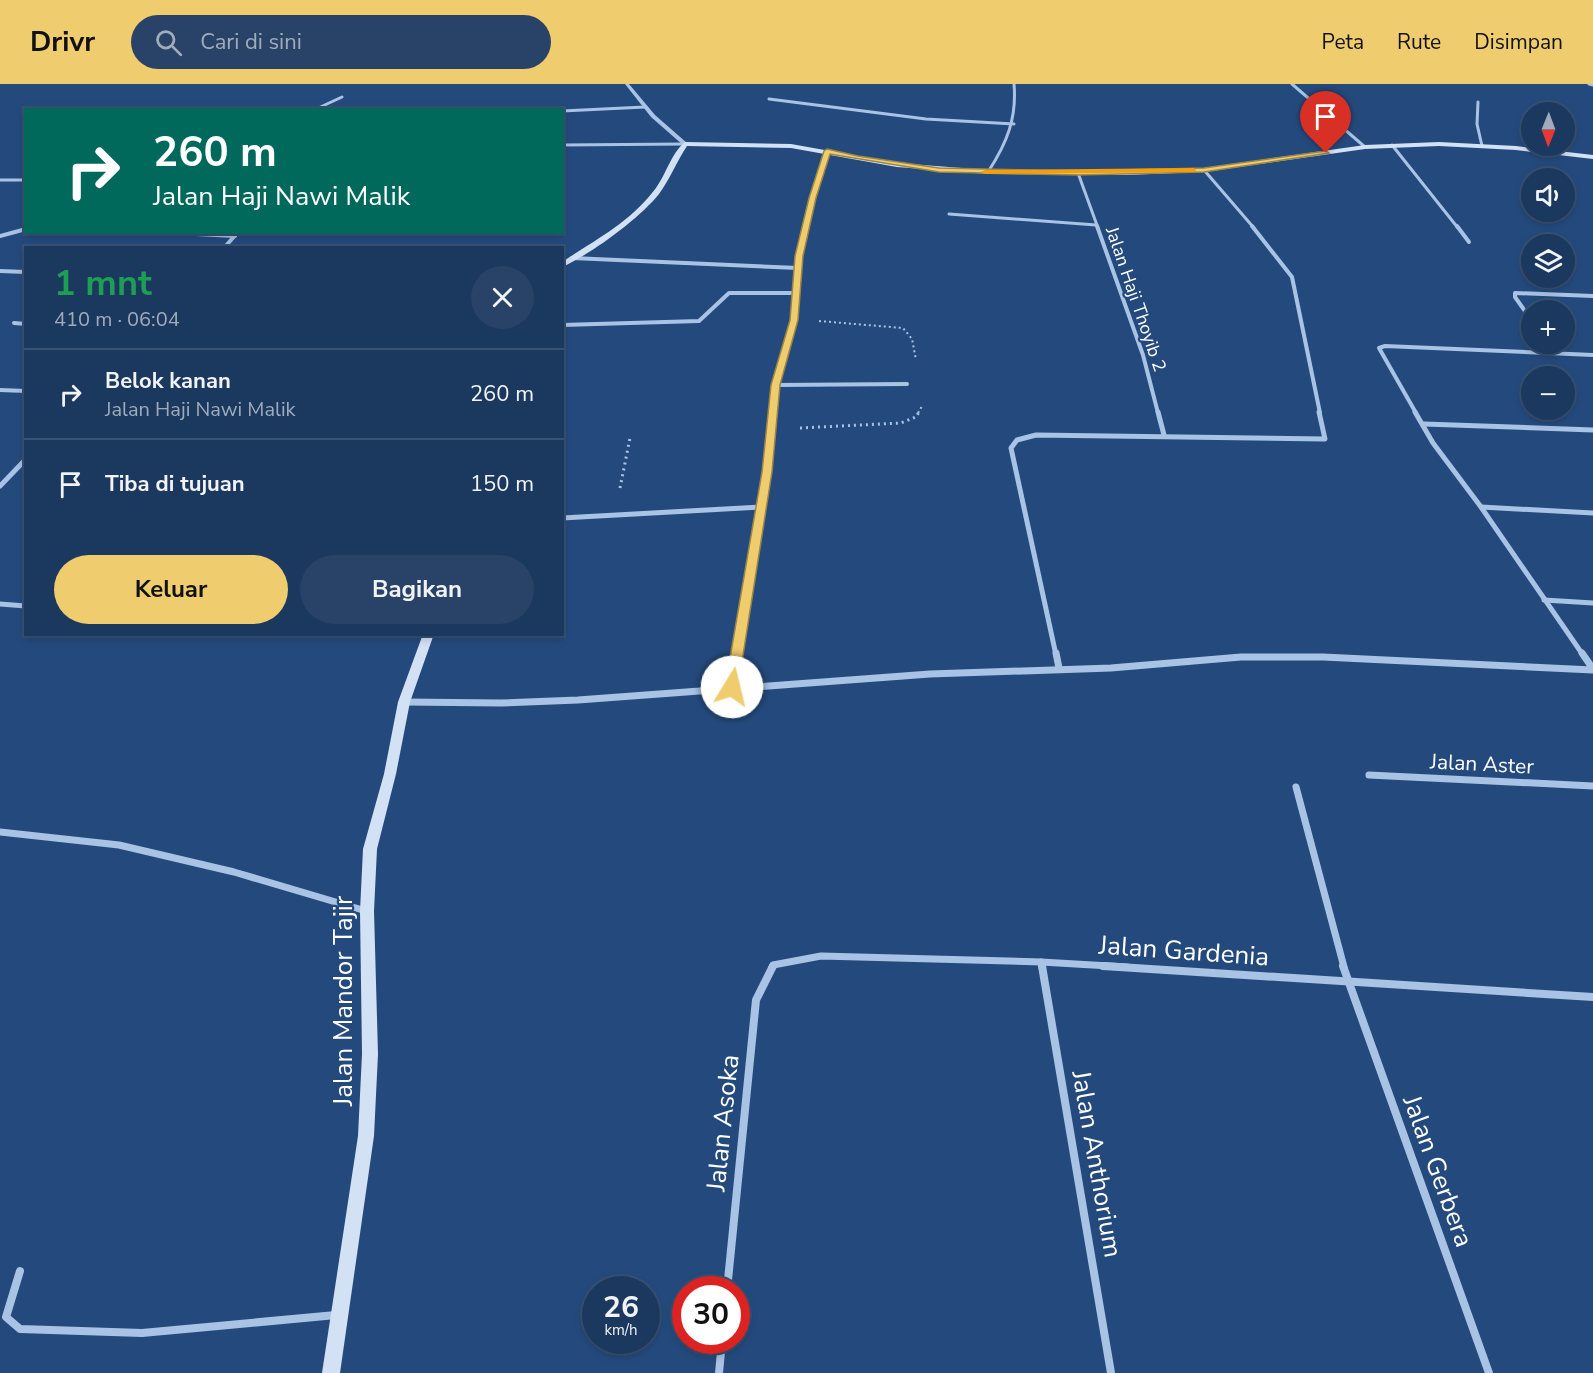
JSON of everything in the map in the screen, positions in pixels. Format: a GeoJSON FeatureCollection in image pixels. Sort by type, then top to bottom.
{"type":"FeatureCollection","features":[{"type":"Feature","properties":{"kind":"main road"},"geometry":{"type":"LineString","coordinates":[[564,264],[618,231],[657,191],[685,144],[768,145],[827,151],[897,165],[988,172],[1078,173],[1204,170],[1392,145],[1482,146],[1593,158]]}},
{"type":"Feature","properties":{"kind":"main road","name":"Jalan Mandor Tajir"},"geometry":{"type":"LineString","coordinates":[[331,1373],[366,1136],[370,1054],[367,911],[370,849],[390,774],[404,702],[428,636]]}},
{"type":"Feature","properties":{"kind":"street"},"geometry":{"type":"LineString","coordinates":[[627,84],[645,107],[685,144]]}},
{"type":"Feature","properties":{"kind":"street"},"geometry":{"type":"LineString","coordinates":[[988,172],[1014,124],[1016,101],[1014,84]]}},
{"type":"Feature","properties":{"kind":"street"},"geometry":{"type":"LineString","coordinates":[[1292,84],[1365,147]]}},
{"type":"Feature","properties":{"kind":"street"},"geometry":{"type":"LineString","coordinates":[[318,108],[342,97]]}},
{"type":"Feature","properties":{"kind":"street"},"geometry":{"type":"LineString","coordinates":[[769,99],[926,119],[1014,124]]}},
{"type":"Feature","properties":{"kind":"street"},"geometry":{"type":"LineString","coordinates":[[1478,102],[1477,124],[1482,146]]}},
{"type":"Feature","properties":{"kind":"street"},"geometry":{"type":"LineString","coordinates":[[564,111],[645,107]]}},
{"type":"Feature","properties":{"kind":"street"},"geometry":{"type":"LineString","coordinates":[[564,145],[685,144]]}},
{"type":"Feature","properties":{"kind":"street"},"geometry":{"type":"LineString","coordinates":[[1392,145],[1469,242]]}},
{"type":"Feature","properties":{"kind":"street"},"geometry":{"type":"LineString","coordinates":[[732,687],[761,507],[776,385],[794,320],[798,268],[812,198],[827,151]]}},
{"type":"Feature","properties":{"kind":"street"},"geometry":{"type":"LineString","coordinates":[[1059,668],[1011,448],[1017,440],[1036,435],[1325,439],[1292,277],[1277,255],[1204,170]]}},
{"type":"Feature","properties":{"kind":"street","name":"Jalan Haji Thoyib 2"},"geometry":{"type":"LineString","coordinates":[[1078,173],[1143,355],[1164,435]]}},
{"type":"Feature","properties":{"kind":"street"},"geometry":{"type":"LineString","coordinates":[[0,180],[24,180]]}},
{"type":"Feature","properties":{"kind":"street"},"geometry":{"type":"LineString","coordinates":[[0,186],[9,180]]}},
{"type":"Feature","properties":{"kind":"street"},"geometry":{"type":"LineString","coordinates":[[949,214],[1096,225]]}},
{"type":"Feature","properties":{"kind":"street"},"geometry":{"type":"LineString","coordinates":[[0,236],[24,230]]}},
{"type":"Feature","properties":{"kind":"street"},"geometry":{"type":"LineString","coordinates":[[226,246],[236,234]]}},
{"type":"Feature","properties":{"kind":"street"},"geometry":{"type":"LineString","coordinates":[[572,258],[798,268]]}},
{"type":"Feature","properties":{"kind":"street"},"geometry":{"type":"LineString","coordinates":[[0,271],[24,272]]}},
{"type":"Feature","properties":{"kind":"street"},"geometry":{"type":"LineString","coordinates":[[564,326],[699,321],[713,309],[722,296],[729,293],[796,293]]}},
{"type":"Feature","properties":{"kind":"street"},"geometry":{"type":"LineString","coordinates":[[1521,305],[1515,293],[1593,296]]}},
{"type":"Feature","properties":{"kind":"street"},"geometry":{"type":"LineString","coordinates":[[14,323],[24,324]]}},
{"type":"Feature","properties":{"kind":"street"},"geometry":{"type":"LineString","coordinates":[[1521,352],[1385,346],[1379,348],[1434,443],[1593,669]]}},
{"type":"Feature","properties":{"kind":"street"},"geometry":{"type":"LineString","coordinates":[[1573,354],[1593,355]]}},
{"type":"Feature","properties":{"kind":"street"},"geometry":{"type":"LineString","coordinates":[[776,385],[907,384]]}},
{"type":"Feature","properties":{"kind":"street"},"geometry":{"type":"LineString","coordinates":[[0,390],[24,392]]}},
{"type":"Feature","properties":{"kind":"street"},"geometry":{"type":"LineString","coordinates":[[1424,424],[1593,430]]}},
{"type":"Feature","properties":{"kind":"street"},"geometry":{"type":"LineString","coordinates":[[0,486],[24,461]]}},
{"type":"Feature","properties":{"kind":"street"},"geometry":{"type":"LineString","coordinates":[[564,518],[761,507]]}},
{"type":"Feature","properties":{"kind":"street"},"geometry":{"type":"LineString","coordinates":[[1481,507],[1593,513]]}},
{"type":"Feature","properties":{"kind":"street"},"geometry":{"type":"LineString","coordinates":[[1544,600],[1593,603]]}},
{"type":"Feature","properties":{"kind":"street"},"geometry":{"type":"LineString","coordinates":[[0,604],[24,606]]}},
{"type":"Feature","properties":{"kind":"street"},"geometry":{"type":"LineString","coordinates":[[404,702],[501,703],[578,700],[930,674],[1111,668],[1241,657],[1323,657],[1593,669]]}},
{"type":"Feature","properties":{"kind":"street","name":"Jalan Aster"},"geometry":{"type":"LineString","coordinates":[[1369,775],[1593,786]]}},
{"type":"Feature","properties":{"kind":"street","name":"Jalan Gerbera"},"geometry":{"type":"LineString","coordinates":[[1296,787],[1348,983],[1490,1373]]}},
{"type":"Feature","properties":{"kind":"street"},"geometry":{"type":"LineString","coordinates":[[0,832],[119,845],[234,872],[367,911]]}},
{"type":"Feature","properties":{"kind":"street","name":"Jalan Gardenia"},"geometry":{"type":"LineString","coordinates":[[773,964],[821,956],[1041,962],[1593,997]]}},
{"type":"Feature","properties":{"kind":"street","name":"Jalan Anthorium"},"geometry":{"type":"LineString","coordinates":[[1041,962],[1111,1373]]}},
{"type":"Feature","properties":{"kind":"street","name":"Jalan Asoka"},"geometry":{"type":"LineString","coordinates":[[728,1276],[756,1000],[773,964]]}},
{"type":"Feature","properties":{"kind":"street"},"geometry":{"type":"LineString","coordinates":[[20,1271],[6,1317],[12,1325],[20,1329],[142,1334],[340,1315]]}},
{"type":"Feature","properties":{"kind":"street"},"geometry":{"type":"LineString","coordinates":[[719,1373],[721,1354]]}},
{"type":"Feature","properties":{"kind":"path"},"geometry":{"type":"LineString","coordinates":[[615,515],[630,438]]}},
{"type":"Feature","properties":{"kind":"slow traffic"},"geometry":{"type":"LineString","coordinates":[[985,172],[1126,173],[1194,170]]}},
{"type":"Feature","properties":{"kind":"route"},"geometry":{"type":"LineString","coordinates":[[732,687],[767,472],[776,385],[794,320],[799,256],[812,198],[827,151],[897,165],[939,170],[1078,173],[1204,170],[1326,153]]}}]}
